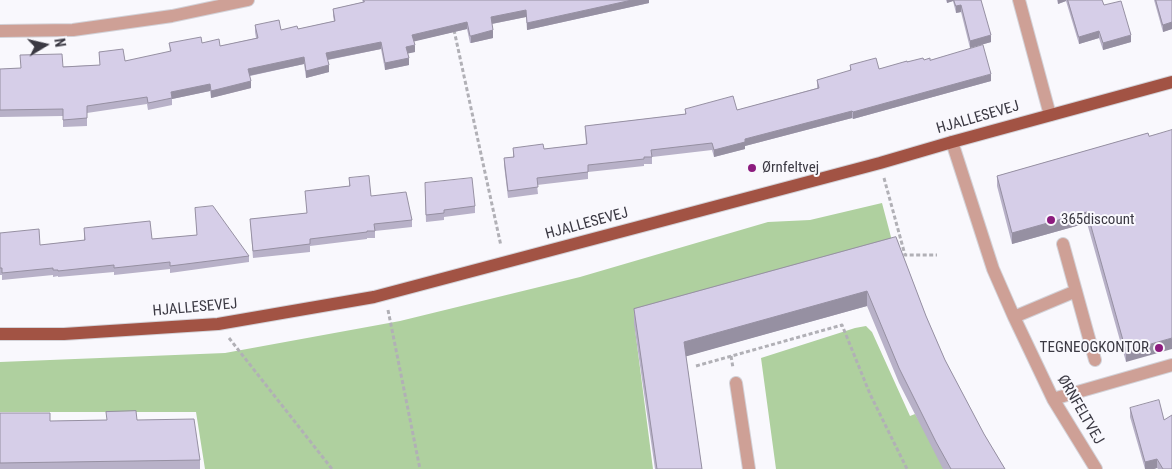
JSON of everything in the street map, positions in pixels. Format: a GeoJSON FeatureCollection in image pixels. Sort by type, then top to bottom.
{"type":"FeatureCollection","features":[{"type":"Feature","properties":{"kind":"main road","name":"HJALLESEVEJ"},"geometry":{"type":"LineString","coordinates":[[0,334],[64,334],[218,324],[364,299],[880,163],[1172,82]]}},
{"type":"Feature","properties":{"kind":"street"},"geometry":{"type":"LineString","coordinates":[[0,31],[73,30],[172,16],[248,0]]}},
{"type":"Feature","properties":{"kind":"street"},"geometry":{"type":"LineString","coordinates":[[1019,0],[1050,115]]}},
{"type":"Feature","properties":{"kind":"street","name":"ØRNFELTVEJ"},"geometry":{"type":"LineString","coordinates":[[952,142],[993,269],[1014,317],[1053,399],[1096,469]]}},
{"type":"Feature","properties":{"kind":"street"},"geometry":{"type":"LineString","coordinates":[[1063,244],[1095,360]]}},
{"type":"Feature","properties":{"kind":"street"},"geometry":{"type":"LineString","coordinates":[[1014,317],[1076,290]]}},
{"type":"Feature","properties":{"kind":"street"},"geometry":{"type":"LineString","coordinates":[[1053,399],[1172,365]]}},
{"type":"Feature","properties":{"kind":"street"},"geometry":{"type":"LineString","coordinates":[[736,383],[748,469]]}},
{"type":"Feature","properties":{"kind":"path"},"geometry":{"type":"LineString","coordinates":[[453,29],[505,263]]}},
{"type":"Feature","properties":{"kind":"path"},"geometry":{"type":"LineString","coordinates":[[880,163],[905,255],[937,255]]}},
{"type":"Feature","properties":{"kind":"path"},"geometry":{"type":"LineString","coordinates":[[385,294],[420,469]]}},
{"type":"Feature","properties":{"kind":"path"},"geometry":{"type":"LineString","coordinates":[[218,324],[332,469]]}},
{"type":"Feature","properties":{"kind":"path"},"geometry":{"type":"LineString","coordinates":[[696,366],[842,325],[870,394],[907,469]]}},
{"type":"Feature","properties":{"kind":"green space"},"geometry":{"type":"Polygon","coordinates":[[[882,203],[896,256],[635,329],[653,469],[205,469],[196,412],[0,412],[0,362],[225,353],[400,321],[580,277],[768,222],[810,220],[882,203]]]}},
{"type":"Feature","properties":{"kind":"green space"},"geometry":{"type":"Polygon","coordinates":[[[866,326],[872,332],[910,416],[915,414],[948,469],[776,469],[761,358],[866,326]]]}},
{"type":"Feature","properties":{"kind":"building"},"geometry":{"type":"Polygon","coordinates":[[[364,0],[632,0],[527,23],[526,10],[491,17],[493,30],[471,36],[467,22],[412,35],[415,45],[406,47],[409,58],[385,63],[381,42],[326,53],[329,65],[306,71],[304,57],[248,69],[251,81],[211,91],[210,84],[171,92],[172,98],[148,103],[147,97],[87,106],[87,118],[63,120],[63,109],[0,110],[0,69],[21,68],[20,55],[62,54],[63,67],[100,65],[99,52],[123,49],[125,61],[171,51],[169,43],[201,37],[202,43],[219,39],[220,46],[258,38],[255,25],[279,20],[281,30],[297,26],[298,29],[335,21],[333,9],[364,2],[364,0]]]}},
{"type":"Feature","properties":{"kind":"building"},"geometry":{"type":"Polygon","coordinates":[[[954,0],[981,0],[991,35],[970,41],[961,5],[956,6],[954,0]]]}},
{"type":"Feature","properties":{"kind":"building"},"geometry":{"type":"Polygon","coordinates":[[[1068,0],[1102,0],[1104,5],[1121,1],[1131,35],[1103,43],[1099,31],[1079,37],[1068,0]]]}},
{"type":"Feature","properties":{"kind":"building"},"geometry":{"type":"Polygon","coordinates":[[[1156,0],[1172,0],[1172,22],[1163,25],[1156,0]]]}},
{"type":"Feature","properties":{"kind":"building"},"geometry":{"type":"Polygon","coordinates":[[[983,45],[991,74],[745,139],[745,142],[714,150],[712,143],[651,150],[652,157],[588,165],[588,172],[537,178],[538,187],[508,191],[504,158],[514,157],[513,148],[543,144],[544,149],[587,144],[585,126],[686,114],[685,109],[733,96],[737,110],[819,88],[817,80],[851,70],[850,65],[876,58],[879,69],[923,58],[924,60],[930,58],[930,60],[983,45]]]}},
{"type":"Feature","properties":{"kind":"building"},"geometry":{"type":"Polygon","coordinates":[[[1172,130],[1172,338],[1126,351],[1087,212],[1012,233],[997,176],[1148,133],[1149,136],[1172,130]]]}},
{"type":"Feature","properties":{"kind":"building"},"geometry":{"type":"Polygon","coordinates":[[[369,176],[371,196],[406,192],[412,220],[374,224],[375,231],[310,239],[310,244],[253,251],[250,219],[307,213],[305,191],[350,186],[349,178],[369,176]]]}},
{"type":"Feature","properties":{"kind":"building"},"geometry":{"type":"Polygon","coordinates":[[[472,178],[475,206],[444,210],[444,213],[426,215],[425,183],[472,178]]]}},
{"type":"Feature","properties":{"kind":"building"},"geometry":{"type":"Polygon","coordinates":[[[213,206],[249,256],[170,266],[170,262],[114,268],[114,265],[58,271],[53,270],[53,268],[2,273],[2,268],[0,268],[0,233],[39,229],[40,245],[85,240],[84,228],[150,221],[152,239],[197,235],[195,208],[213,206]]]}},
{"type":"Feature","properties":{"kind":"building"},"geometry":{"type":"Polygon","coordinates":[[[896,237],[945,360],[984,434],[1005,469],[951,469],[899,368],[867,291],[684,342],[702,469],[657,469],[634,309],[896,237]]]}},
{"type":"Feature","properties":{"kind":"building"},"geometry":{"type":"Polygon","coordinates":[[[1159,400],[1164,420],[1172,415],[1172,469],[1163,469],[1157,459],[1145,462],[1130,408],[1159,400]]]}},
{"type":"Feature","properties":{"kind":"building"},"geometry":{"type":"Polygon","coordinates":[[[136,411],[137,420],[194,419],[200,460],[0,463],[0,413],[50,413],[50,421],[107,420],[106,412],[136,411]]]}},
{"type":"Feature","properties":{"kind":"place","name":"Ørnfeltvej"},"geometry":{"type":"Point","coordinates":[752,168]}},
{"type":"Feature","properties":{"kind":"place","name":"365discount"},"geometry":{"type":"Point","coordinates":[1051,220]}},
{"type":"Feature","properties":{"kind":"place","name":"TEGNEOGKONTOR"},"geometry":{"type":"Point","coordinates":[1159,348]}}]}
